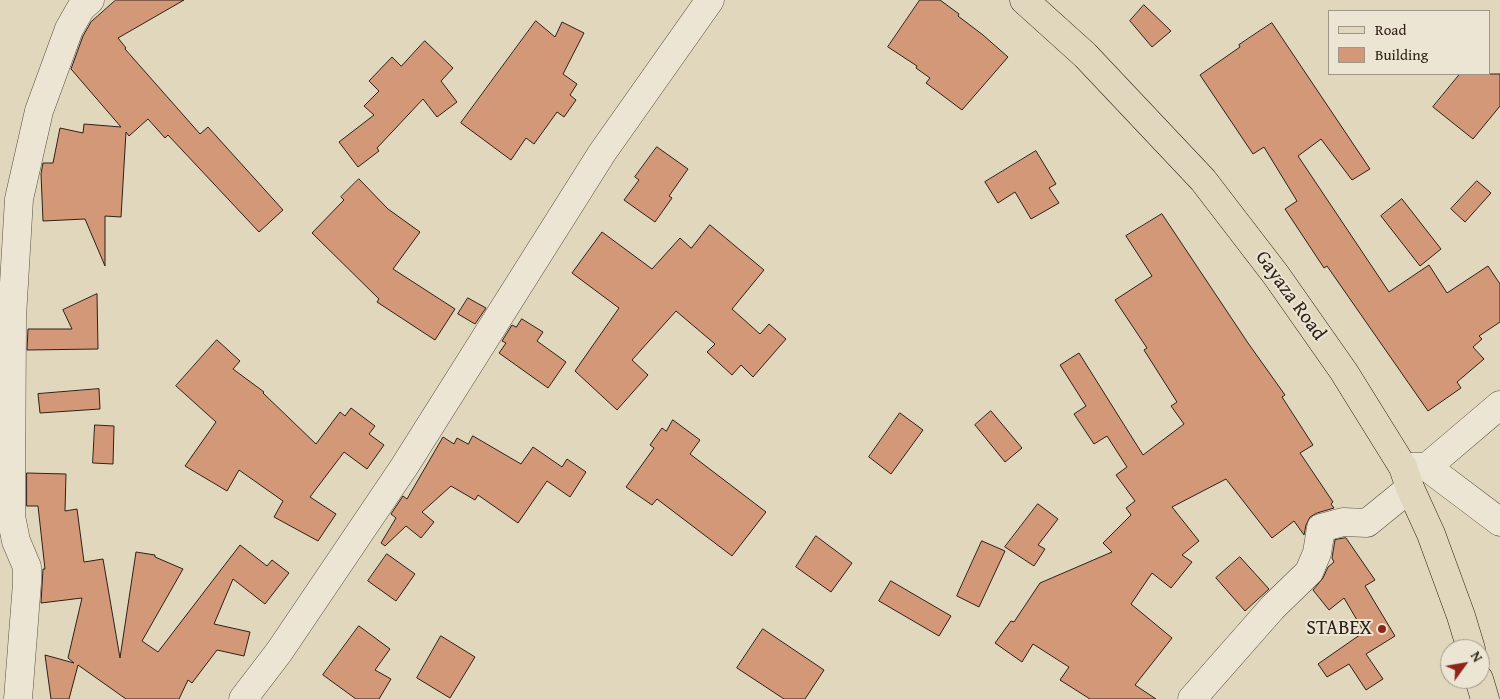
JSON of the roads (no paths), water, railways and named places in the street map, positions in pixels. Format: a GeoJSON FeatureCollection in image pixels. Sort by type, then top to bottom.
{"type":"FeatureCollection","features":[{"type":"Feature","properties":{"kind":"main road","name":"Gayaza Road"},"geometry":{"type":"LineString","coordinates":[[1024,0],[1085,55],[1203,180],[1276,275],[1344,372],[1413,474],[1431,534],[1468,639]]}},
{"type":"Feature","properties":{"kind":"street"},"geometry":{"type":"LineString","coordinates":[[18,699],[27,583],[27,567],[16,541],[11,516],[12,317],[20,199],[39,111],[69,30],[81,8],[90,0]]}},
{"type":"Feature","properties":{"kind":"street"},"geometry":{"type":"LineString","coordinates":[[242,699],[279,652],[404,467],[602,153],[710,0]]}},
{"type":"Feature","properties":{"kind":"street"},"geometry":{"type":"LineString","coordinates":[[1192,699],[1273,607],[1309,572],[1317,553],[1321,528],[1343,522],[1367,523],[1413,474],[1500,405]]}},
{"type":"Feature","properties":{"kind":"street"},"geometry":{"type":"LineString","coordinates":[[1413,474],[1500,522]]}},
{"type":"Feature","properties":{"kind":"place","name":"STABEX"},"geometry":{"type":"Point","coordinates":[1382,629]}}]}
